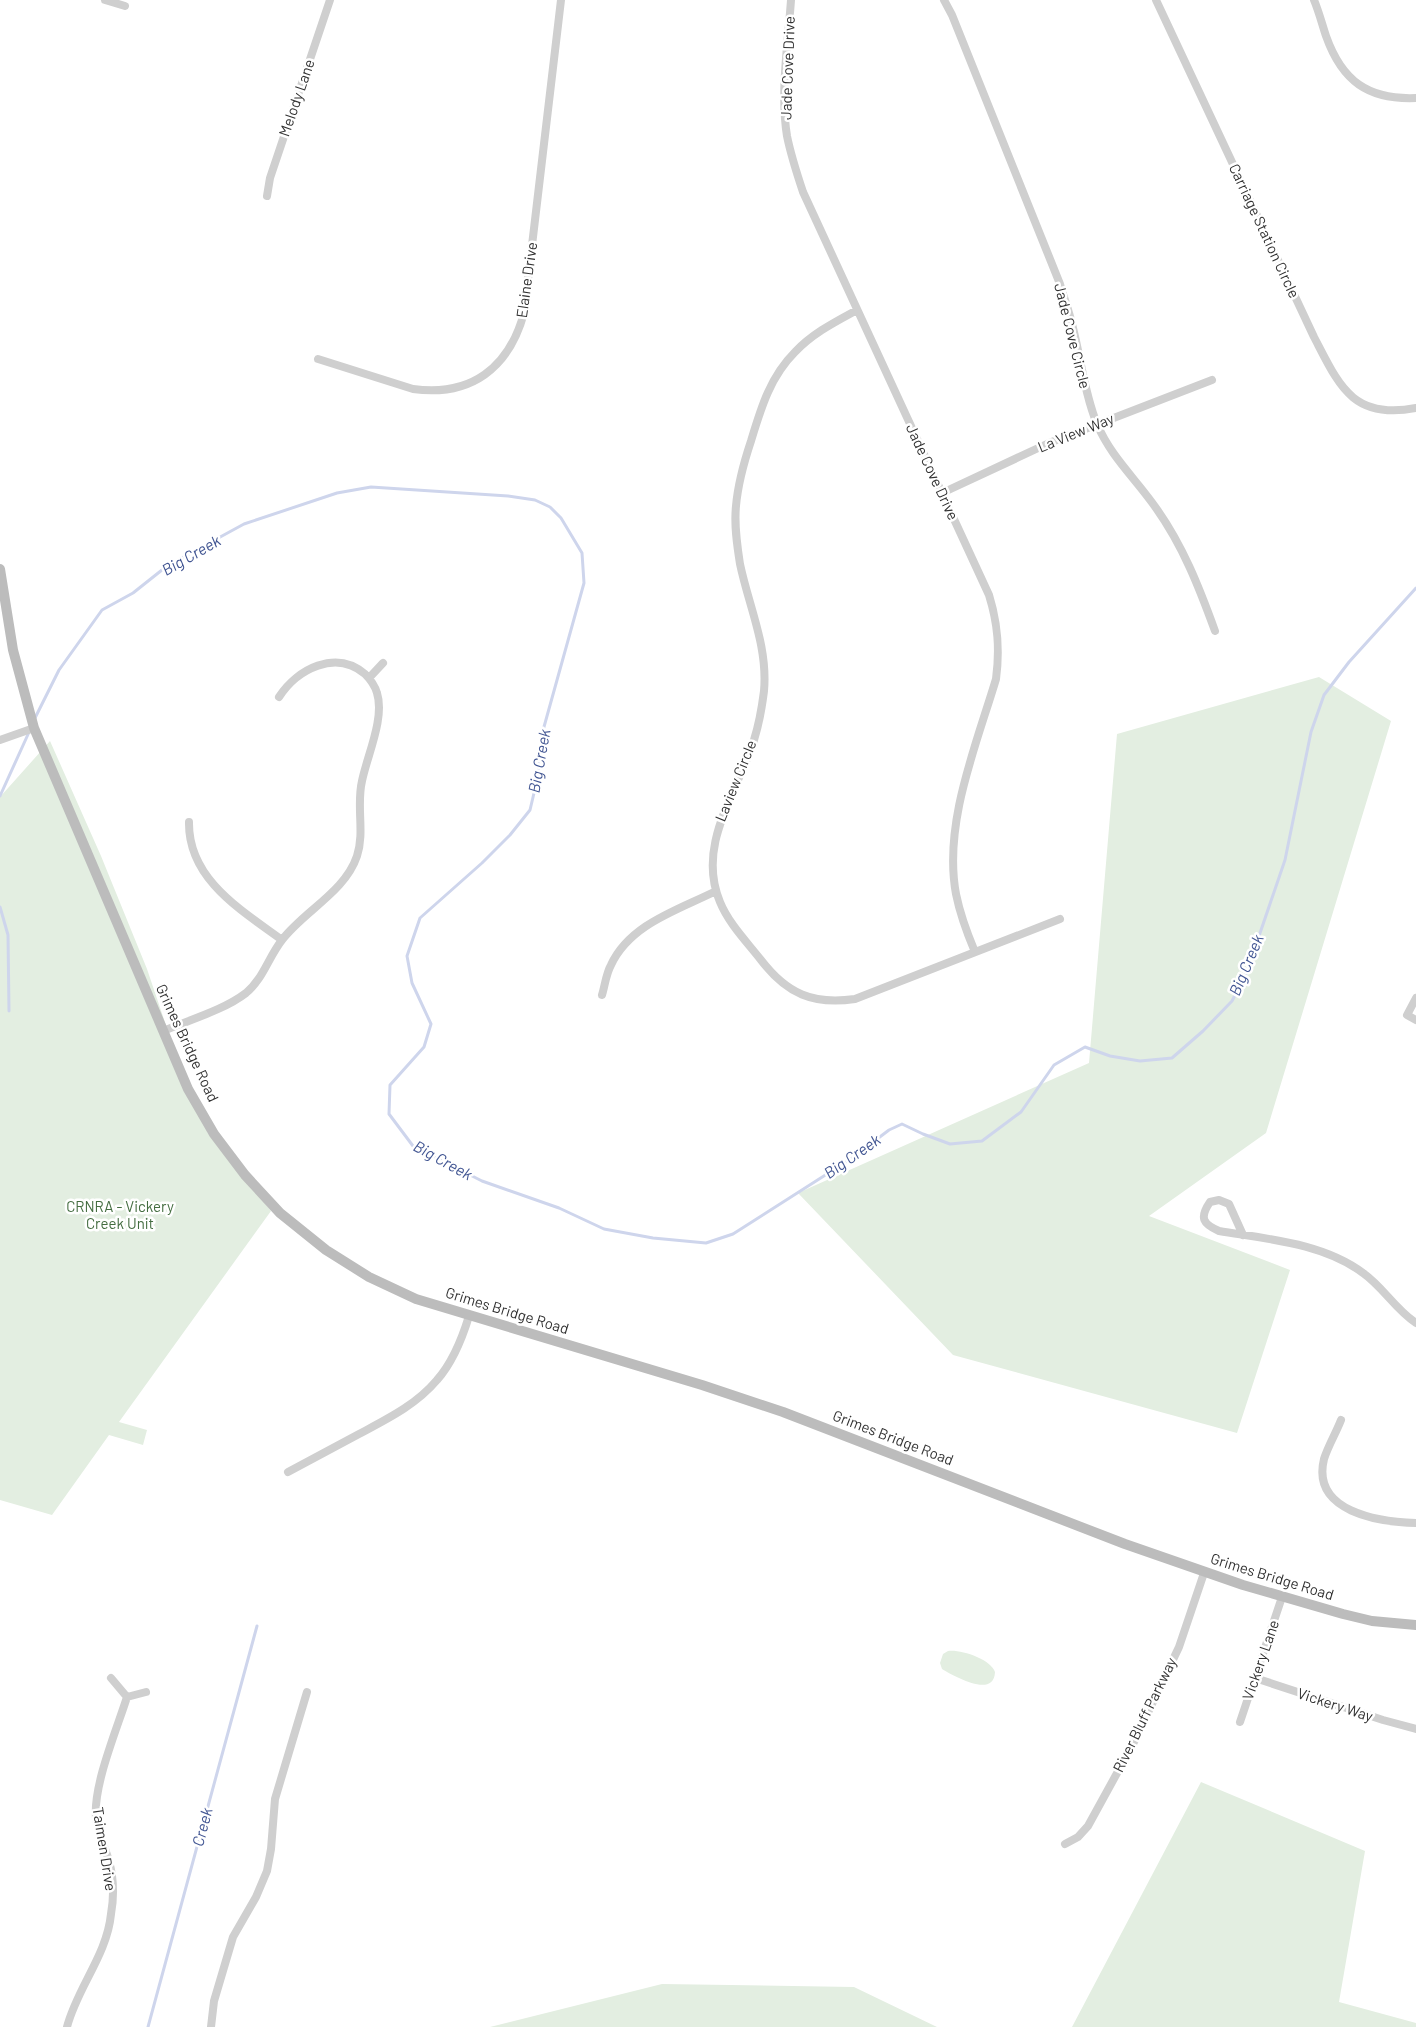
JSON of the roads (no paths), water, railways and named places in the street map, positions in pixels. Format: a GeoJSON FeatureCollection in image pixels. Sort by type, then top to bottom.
{"type":"FeatureCollection","features":[{"type":"Feature","properties":{"kind":"street"},"geometry":{"type":"LineString","coordinates":[[105,0],[125,6]]}},
{"type":"Feature","properties":{"kind":"street","name":"Melody Lane"},"geometry":{"type":"LineString","coordinates":[[267,196],[270,178],[330,0]]}},
{"type":"Feature","properties":{"kind":"street","name":"Elaine Drive"},"geometry":{"type":"LineString","coordinates":[[318,358],[413,389],[429,391],[444,390],[468,384],[491,370],[507,353],[518,334],[524,313],[561,0]]}},
{"type":"Feature","properties":{"kind":"street","name":"Jade Cove Drive"},"geometry":{"type":"LineString","coordinates":[[790,0],[785,109],[792,157],[803,192],[989,595],[996,616],[999,636],[999,659],[996,679],[959,804],[953,840],[953,869],[956,895],[963,923],[975,952]]}},
{"type":"Feature","properties":{"kind":"street","name":"Jade Cove Circle"},"geometry":{"type":"LineString","coordinates":[[944,0],[952,15],[1060,284],[1072,325],[1087,394],[1097,424],[1117,459],[1155,506],[1177,540],[1195,576],[1215,631]]}},
{"type":"Feature","properties":{"kind":"street","name":"Carriage Station Circle"},"geometry":{"type":"LineString","coordinates":[[1156,0],[1314,337],[1338,383],[1354,399],[1369,406],[1387,410],[1416,408]]}},
{"type":"Feature","properties":{"kind":"street"},"geometry":{"type":"LineString","coordinates":[[1314,0],[1327,38],[1342,69],[1352,80],[1377,94],[1398,99],[1416,98]]}},
{"type":"Feature","properties":{"kind":"street","name":"Laview Circle"},"geometry":{"type":"LineString","coordinates":[[857,310],[811,337],[794,352],[780,369],[763,402],[741,474],[736,507],[736,540],[741,566],[761,639],[764,689],[754,741],[714,839],[712,865],[716,891],[729,918],[772,974],[792,991],[813,999],[836,1002],[856,998],[1060,919]]}},
{"type":"Feature","properties":{"kind":"street","name":"La View Way"},"geometry":{"type":"LineString","coordinates":[[942,493],[1048,443],[1212,380]]}},
{"type":"Feature","properties":{"kind":"street","name":"Grimes Bridge Road"},"geometry":{"type":"LineString","coordinates":[[0,569],[20,684],[34,728],[188,1089],[214,1134],[245,1175],[280,1213],[326,1250],[369,1277],[416,1298],[469,1316],[702,1385],[783,1412],[1117,1542],[1204,1573],[1282,1597],[1372,1621],[1416,1624]]}},
{"type":"Feature","properties":{"kind":"street"},"geometry":{"type":"LineString","coordinates":[[163,1031],[230,1004],[245,994],[262,976],[282,940],[342,882],[351,870],[357,856],[361,835],[361,783],[380,711],[378,694],[369,678],[360,670],[349,664],[337,662],[324,663],[312,667],[292,681],[279,697]]}},
{"type":"Feature","properties":{"kind":"street"},"geometry":{"type":"LineString","coordinates":[[369,678],[383,663]]}},
{"type":"Feature","properties":{"kind":"street"},"geometry":{"type":"LineString","coordinates":[[0,740],[34,728]]}},
{"type":"Feature","properties":{"kind":"street"},"geometry":{"type":"LineString","coordinates":[[189,822],[189,835],[192,847],[200,867],[210,882],[228,900],[282,940]]}},
{"type":"Feature","properties":{"kind":"street"},"geometry":{"type":"LineString","coordinates":[[602,995],[610,966],[622,946],[631,936],[644,926],[716,891]]}},
{"type":"Feature","properties":{"kind":"street"},"geometry":{"type":"LineString","coordinates":[[1416,998],[1407,1015],[1416,1020]]}},
{"type":"Feature","properties":{"kind":"street"},"geometry":{"type":"LineString","coordinates":[[1243,1235],[1229,1204],[1219,1200],[1210,1202],[1204,1211],[1204,1219],[1208,1226],[1219,1231],[1294,1245],[1340,1259],[1364,1274],[1416,1323]]}},
{"type":"Feature","properties":{"kind":"street"},"geometry":{"type":"LineString","coordinates":[[288,1472],[395,1415],[420,1398],[438,1380],[451,1361],[469,1316]]}},
{"type":"Feature","properties":{"kind":"street"},"geometry":{"type":"LineString","coordinates":[[1341,1420],[1326,1453],[1323,1468],[1326,1487],[1333,1498],[1351,1512],[1364,1516],[1392,1522],[1416,1523]]}},
{"type":"Feature","properties":{"kind":"street","name":"River Bluff Parkway"},"geometry":{"type":"LineString","coordinates":[[1065,1844],[1078,1837],[1088,1826],[1133,1744],[1179,1647],[1204,1573]]}},
{"type":"Feature","properties":{"kind":"street","name":"Vickery Lane"},"geometry":{"type":"LineString","coordinates":[[1240,1722],[1282,1597]]}},
{"type":"Feature","properties":{"kind":"street"},"geometry":{"type":"LineString","coordinates":[[111,1678],[127,1697],[146,1692]]}},
{"type":"Feature","properties":{"kind":"street","name":"Vickery Way"},"geometry":{"type":"LineString","coordinates":[[1255,1678],[1416,1729]]}},
{"type":"Feature","properties":{"kind":"street"},"geometry":{"type":"LineString","coordinates":[[211,2027],[214,2001],[233,1936],[256,1896],[267,1871],[271,1849],[275,1799],[307,1692]]}},
{"type":"Feature","properties":{"kind":"street","name":"Taimen Drive"},"geometry":{"type":"LineString","coordinates":[[67,2027],[77,2001],[104,1945],[109,1929],[113,1882],[109,1860],[98,1826],[96,1801],[99,1784],[127,1697]]}},
{"type":"Feature","properties":{"kind":"waterway","name":"Big Creek"},"geometry":{"type":"LineString","coordinates":[[34,720],[59,670],[102,610],[133,593],[167,566],[244,524],[337,493],[371,487],[508,496],[535,500],[550,507],[561,518],[582,553],[584,583],[542,734],[538,776],[530,810],[510,835],[482,863],[420,918],[407,956],[412,983],[431,1024],[424,1047],[390,1085],[389,1114],[413,1146],[482,1181],[559,1208],[604,1229],[653,1238],[706,1243],[733,1234],[852,1158],[889,1130],[902,1124],[950,1144],[982,1141],[1021,1112],[1054,1065],[1085,1047],[1110,1056],[1140,1061],[1172,1058],[1203,1031],[1232,1001],[1246,974],[1285,860],[1311,732],[1324,695],[1349,662],[1416,588]]}},
{"type":"Feature","properties":{"kind":"waterway","name":"Big Creek"},"geometry":{"type":"LineString","coordinates":[[0,796],[30,730]]}},
{"type":"Feature","properties":{"kind":"waterway"},"geometry":{"type":"LineString","coordinates":[[0,907],[8,935],[9,1011]]}},
{"type":"Feature","properties":{"kind":"waterway","name":"Creek"},"geometry":{"type":"LineString","coordinates":[[148,2027],[257,1626]]}},
{"type":"Feature","properties":{"kind":"park label","name":"CRNRA - Vickery Creek Unit"},"geometry":{"type":"Point","coordinates":[120,1216]}}]}
